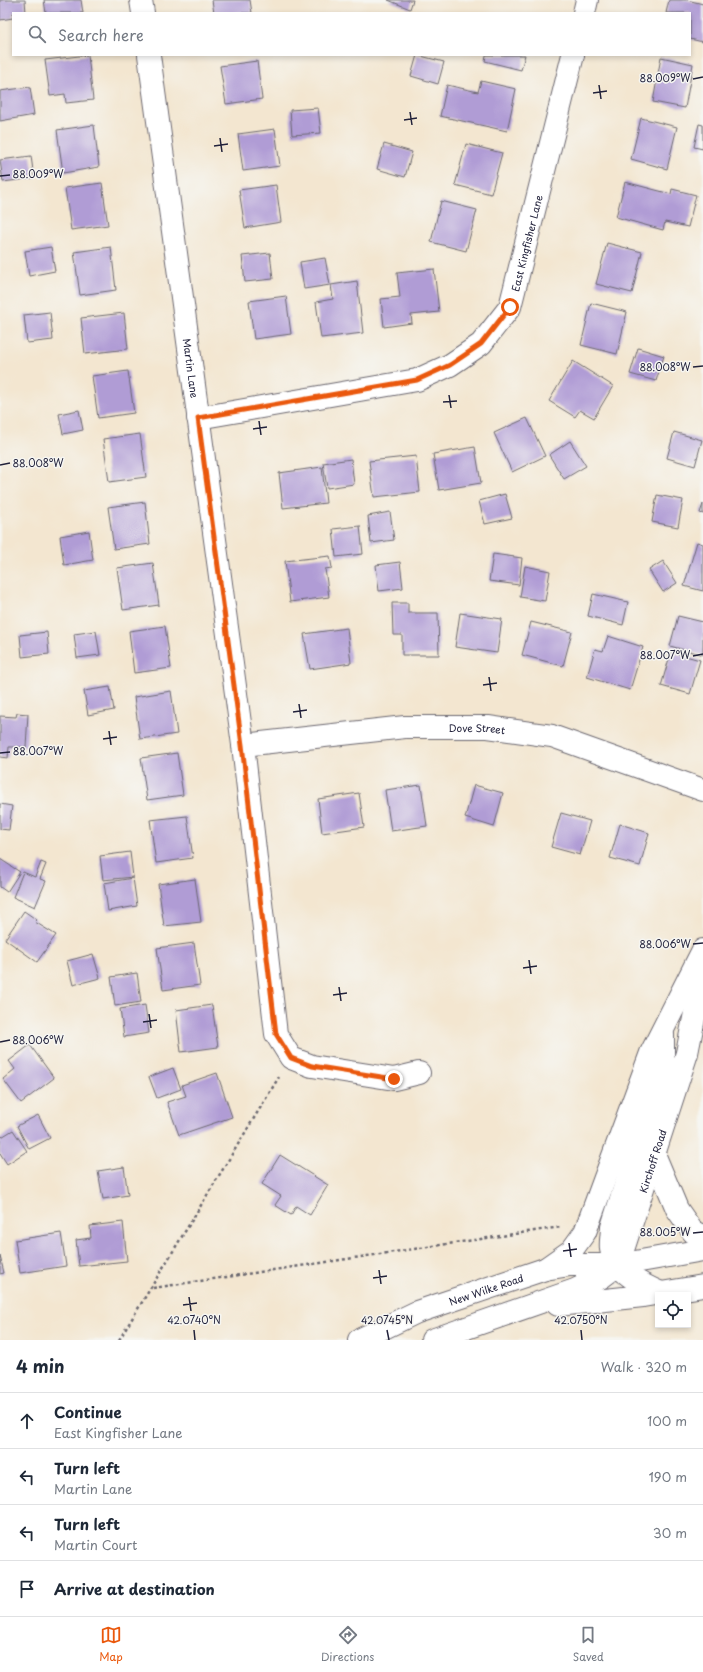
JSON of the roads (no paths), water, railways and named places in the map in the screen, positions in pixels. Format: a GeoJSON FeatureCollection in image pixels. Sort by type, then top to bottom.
{"type":"FeatureCollection","features":[{"type":"Feature","properties":{"kind":"street"},"geometry":{"type":"LineString","coordinates":[[142,0],[143,12]]}},
{"type":"Feature","properties":{"kind":"street"},"geometry":{"type":"LineString","coordinates":[[584,12],[587,0]]}},
{"type":"Feature","properties":{"kind":"street","name":"Martin Lane"},"geometry":{"type":"LineString","coordinates":[[149,56],[242,745],[276,1034],[291,1058],[312,1066],[394,1079],[419,1073]]}},
{"type":"Feature","properties":{"kind":"street","name":"East Kingfisher Lane"},"geometry":{"type":"LineString","coordinates":[[198,418],[417,380],[450,365],[481,344],[510,307],[574,56]]}},
{"type":"Feature","properties":{"kind":"street","name":"Dove Street"},"geometry":{"type":"LineString","coordinates":[[242,745],[405,727],[488,727],[552,736],[703,790]]}},
{"type":"Feature","properties":{"kind":"street"},"geometry":{"type":"LineString","coordinates":[[545,1269],[572,1250],[585,1232],[651,1052],[703,950]]}},
{"type":"Feature","properties":{"kind":"street","name":"Kirchoff Road"},"geometry":{"type":"LineString","coordinates":[[618,1265],[688,1053],[703,972]]}},
{"type":"Feature","properties":{"kind":"street"},"geometry":{"type":"LineString","coordinates":[[659,1292],[639,1284],[618,1265],[611,1250],[612,1227],[663,1066],[663,1028]]}},
{"type":"Feature","properties":{"kind":"street"},"geometry":{"type":"LineString","coordinates":[[654,1154],[676,1209],[693,1232],[703,1236]]}},
{"type":"Feature","properties":{"kind":"street","name":"New Wilke Road"},"geometry":{"type":"LineString","coordinates":[[360,1340],[417,1312],[545,1269],[570,1265],[618,1265],[703,1250]]}},
{"type":"Feature","properties":{"kind":"street"},"geometry":{"type":"LineString","coordinates":[[432,1340],[575,1290],[602,1277],[618,1265]]}},
{"type":"Feature","properties":{"kind":"street"},"geometry":{"type":"LineString","coordinates":[[667,1292],[703,1286]]}},
{"type":"Feature","properties":{"kind":"street"},"geometry":{"type":"LineString","coordinates":[[541,1303],[556,1306],[655,1294]]}}]}
